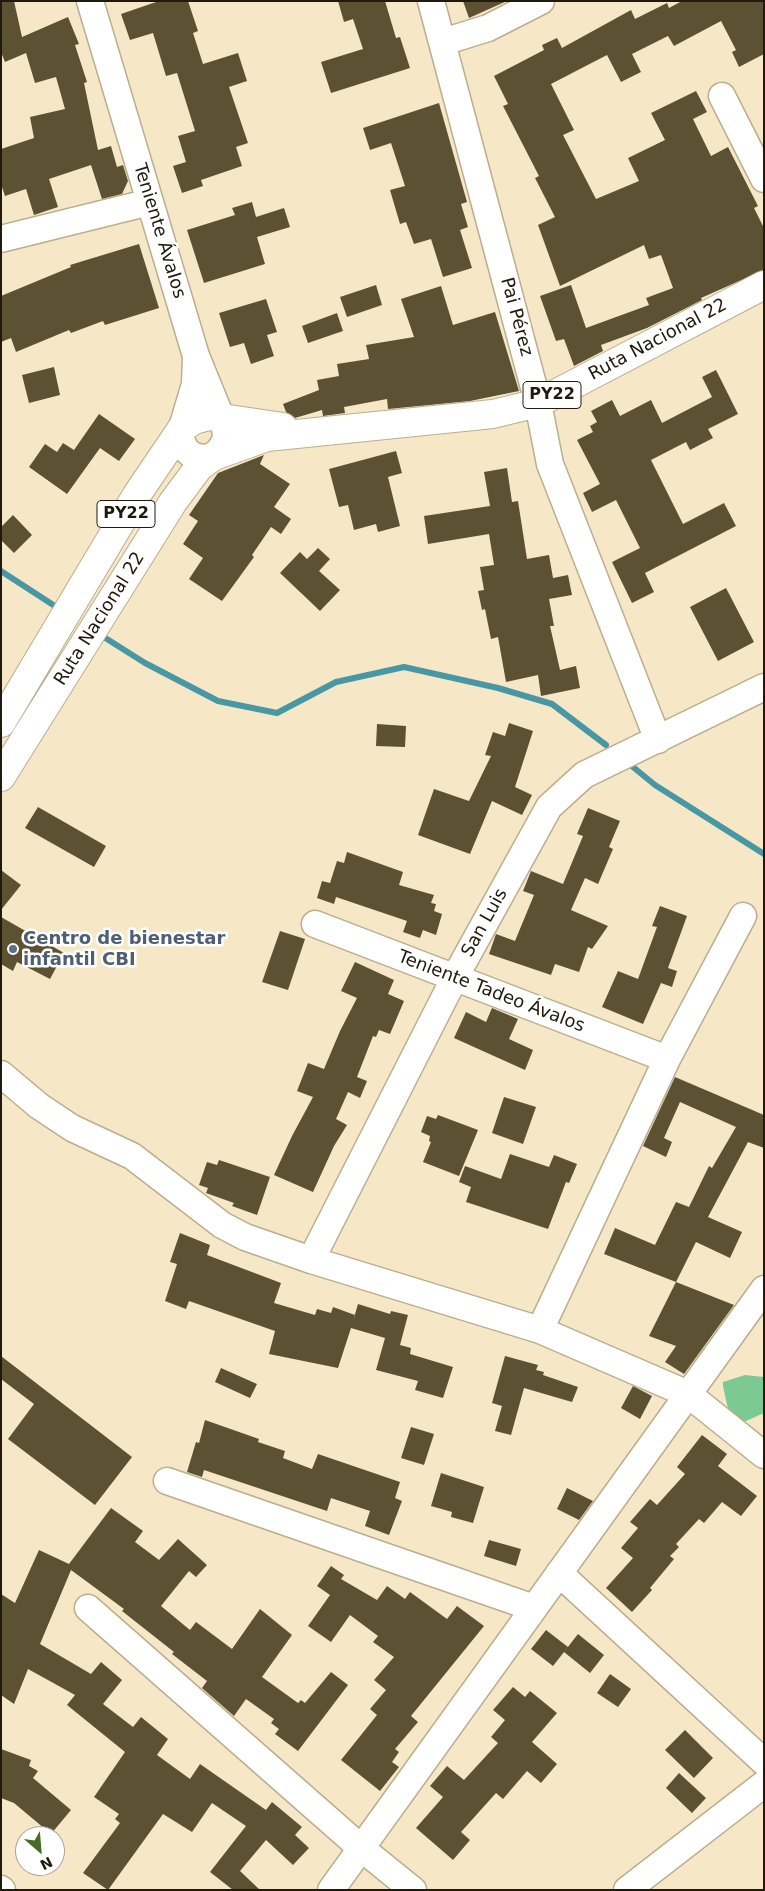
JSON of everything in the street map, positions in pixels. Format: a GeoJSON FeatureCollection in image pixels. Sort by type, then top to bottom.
{"type":"FeatureCollection","features":[{"type":"Feature","properties":{"kind":"highway","name":"Ruta Nacional 22"},"geometry":{"type":"LineString","coordinates":[[1,777],[186,482],[199,467],[214,456],[267,437],[493,414],[538,402],[764,285]]}},
{"type":"Feature","properties":{"kind":"highway","name":"Ruta Nacional 22"},"geometry":{"type":"LineString","coordinates":[[1,723],[138,493],[182,428],[194,420],[209,416],[267,426],[317,431]]}},
{"type":"Feature","properties":{"kind":"street","name":"Teniente Ávalos"},"geometry":{"type":"LineString","coordinates":[[90,1],[196,356],[222,418],[226,439],[214,456]]}},
{"type":"Feature","properties":{"kind":"street","name":"Pai Pérez"},"geometry":{"type":"LineString","coordinates":[[431,1],[538,402],[550,464],[658,740]]}},
{"type":"Feature","properties":{"kind":"street"},"geometry":{"type":"LineString","coordinates":[[443,42],[488,28],[541,1]]}},
{"type":"Feature","properties":{"kind":"street"},"geometry":{"type":"LineString","coordinates":[[722,96],[764,179]]}},
{"type":"Feature","properties":{"kind":"street"},"geometry":{"type":"LineString","coordinates":[[1,239],[150,202]]}},
{"type":"Feature","properties":{"kind":"street"},"geometry":{"type":"LineString","coordinates":[[196,356],[195,384],[182,428],[181,439],[189,452],[204,458],[214,456]]}},
{"type":"Feature","properties":{"kind":"street","name":"San Luis"},"geometry":{"type":"LineString","coordinates":[[310,1260],[454,979],[549,807],[584,775],[764,687]]}},
{"type":"Feature","properties":{"kind":"street"},"geometry":{"type":"LineString","coordinates":[[540,1330],[667,1059],[743,916]]}},
{"type":"Feature","properties":{"kind":"street","name":"Teniente Tadeo Ávalos"},"geometry":{"type":"LineString","coordinates":[[315,924],[454,979],[667,1059]]}},
{"type":"Feature","properties":{"kind":"street"},"geometry":{"type":"LineString","coordinates":[[1,1074],[39,1106],[72,1128],[132,1156],[222,1225],[246,1237],[310,1260],[540,1330],[688,1394],[764,1455]]}},
{"type":"Feature","properties":{"kind":"street"},"geometry":{"type":"LineString","coordinates":[[331,1890],[764,1289]]}},
{"type":"Feature","properties":{"kind":"street"},"geometry":{"type":"LineString","coordinates":[[167,1481],[534,1608]]}},
{"type":"Feature","properties":{"kind":"street"},"geometry":{"type":"LineString","coordinates":[[559,1573],[764,1762]]}},
{"type":"Feature","properties":{"kind":"street"},"geometry":{"type":"LineString","coordinates":[[88,1608],[361,1848],[413,1890]]}},
{"type":"Feature","properties":{"kind":"street"},"geometry":{"type":"LineString","coordinates":[[628,1890],[764,1784]]}},
{"type":"Feature","properties":{"kind":"green space"},"geometry":{"type":"Polygon","coordinates":[[[745,1375],[764,1377],[764,1413],[746,1421],[741,1421],[728,1409],[723,1382],[745,1375]]]}},
{"type":"Feature","properties":{"kind":"building"},"geometry":{"type":"Polygon","coordinates":[[[1,1],[14,1],[22,37],[68,17],[79,44],[75,45],[87,82],[84,83],[98,150],[111,146],[117,167],[123,165],[128,181],[122,194],[102,199],[91,165],[49,179],[58,207],[34,215],[26,189],[5,196],[1,184],[1,149],[34,138],[30,117],[65,109],[56,77],[35,83],[26,53],[5,62],[1,52],[1,1]]]}},
{"type":"Feature","properties":{"kind":"building"},"geometry":{"type":"Polygon","coordinates":[[[159,1],[188,1],[198,31],[193,33],[203,64],[238,53],[247,81],[229,87],[248,143],[236,147],[242,166],[201,180],[203,186],[182,193],[173,166],[186,162],[178,136],[195,131],[177,73],[166,76],[153,33],[130,40],[121,14],[159,1]]]}},
{"type":"Feature","properties":{"kind":"building"},"geometry":{"type":"Polygon","coordinates":[[[338,1],[385,1],[396,38],[400,37],[410,68],[331,93],[321,62],[363,49],[353,19],[344,22],[338,1]]]}},
{"type":"Feature","properties":{"kind":"building"},"geometry":{"type":"Polygon","coordinates":[[[463,1],[507,1],[469,18],[463,1]]]}},
{"type":"Feature","properties":{"kind":"building"},"geometry":{"type":"Polygon","coordinates":[[[682,1],[764,1],[764,54],[739,67],[732,52],[736,50],[721,21],[674,46],[668,36],[632,54],[641,72],[621,82],[607,55],[551,84],[574,130],[563,135],[596,199],[639,181],[628,158],[665,140],[651,113],[696,91],[707,112],[693,119],[711,156],[728,147],[758,206],[754,208],[764,228],[764,270],[701,298],[702,300],[647,328],[601,345],[603,351],[574,366],[564,339],[556,341],[540,296],[571,285],[586,328],[649,305],[646,298],[673,288],[661,255],[649,259],[644,245],[560,286],[538,225],[555,217],[535,178],[539,176],[503,106],[508,104],[494,76],[544,50],[542,45],[557,38],[562,48],[631,10],[635,19],[667,3],[669,8],[682,1]]]}},
{"type":"Feature","properties":{"kind":"building"},"geometry":{"type":"Polygon","coordinates":[[[439,103],[467,202],[461,204],[468,227],[460,230],[472,268],[443,277],[431,239],[414,244],[406,222],[400,224],[390,190],[405,186],[391,143],[370,150],[363,128],[439,103]]]}},
{"type":"Feature","properties":{"kind":"building"},"geometry":{"type":"Polygon","coordinates":[[[252,202],[256,217],[284,208],[290,227],[257,237],[265,264],[204,283],[187,230],[235,215],[232,208],[252,202]]]}},
{"type":"Feature","properties":{"kind":"building"},"geometry":{"type":"Polygon","coordinates":[[[139,244],[159,308],[105,325],[103,321],[71,333],[69,330],[16,352],[11,338],[1,342],[1,296],[71,267],[70,265],[139,244]]]}},
{"type":"Feature","properties":{"kind":"building"},"geometry":{"type":"Polygon","coordinates":[[[376,285],[382,305],[347,317],[340,297],[376,285]]]}},
{"type":"Feature","properties":{"kind":"building"},"geometry":{"type":"Polygon","coordinates":[[[441,286],[453,325],[495,312],[519,391],[470,401],[388,409],[387,399],[344,407],[345,413],[323,416],[322,410],[295,418],[286,412],[283,404],[319,390],[317,380],[339,376],[337,364],[369,359],[366,345],[414,337],[401,299],[441,286]]]}},
{"type":"Feature","properties":{"kind":"building"},"geometry":{"type":"Polygon","coordinates":[[[266,299],[277,332],[267,335],[274,356],[251,364],[244,343],[230,347],[219,313],[266,299]]]}},
{"type":"Feature","properties":{"kind":"building"},"geometry":{"type":"Polygon","coordinates":[[[337,313],[343,331],[308,343],[302,326],[337,313]]]}},
{"type":"Feature","properties":{"kind":"building"},"geometry":{"type":"Polygon","coordinates":[[[54,367],[60,395],[29,403],[22,375],[54,367]]]}},
{"type":"Feature","properties":{"kind":"building"},"geometry":{"type":"Polygon","coordinates":[[[716,370],[738,414],[708,429],[713,438],[690,450],[686,442],[651,460],[683,524],[724,503],[736,526],[645,573],[654,592],[632,603],[612,562],[640,548],[616,500],[592,512],[583,493],[600,484],[577,440],[593,432],[590,426],[597,422],[591,411],[612,400],[620,416],[651,400],[662,423],[712,397],[702,377],[716,370]]]}},
{"type":"Feature","properties":{"kind":"building"},"geometry":{"type":"Polygon","coordinates":[[[99,414],[135,439],[119,461],[100,448],[67,494],[29,467],[45,444],[57,452],[63,443],[74,450],[99,414]]]}},
{"type":"Feature","properties":{"kind":"building"},"geometry":{"type":"Polygon","coordinates":[[[396,451],[402,473],[388,477],[400,526],[378,532],[376,524],[354,530],[348,505],[339,507],[329,469],[396,451]]]}},
{"type":"Feature","properties":{"kind":"building"},"geometry":{"type":"Polygon","coordinates":[[[264,455],[260,464],[290,484],[274,507],[291,519],[281,534],[271,527],[252,555],[254,557],[222,601],[189,579],[203,558],[183,544],[198,521],[189,515],[218,473],[264,455]]]}},
{"type":"Feature","properties":{"kind":"building"},"geometry":{"type":"Polygon","coordinates":[[[507,468],[512,502],[518,501],[527,559],[549,555],[553,578],[568,575],[572,595],[549,599],[554,626],[550,626],[560,670],[576,666],[580,688],[541,696],[538,675],[506,682],[498,637],[491,639],[485,609],[482,610],[478,591],[484,590],[480,567],[494,565],[489,534],[428,544],[424,516],[490,506],[484,472],[507,468]]]}},
{"type":"Feature","properties":{"kind":"building"},"geometry":{"type":"Polygon","coordinates":[[[13,515],[32,535],[14,553],[1,540],[1,527],[13,515]]]}},
{"type":"Feature","properties":{"kind":"building"},"geometry":{"type":"Polygon","coordinates":[[[318,548],[330,559],[319,571],[340,590],[320,611],[280,573],[300,552],[307,559],[318,548]]]}},
{"type":"Feature","properties":{"kind":"building"},"geometry":{"type":"Polygon","coordinates":[[[726,588],[754,642],[718,661],[690,607],[726,588]]]}},
{"type":"Feature","properties":{"kind":"building"},"geometry":{"type":"Polygon","coordinates":[[[509,723],[533,731],[515,787],[532,795],[522,815],[492,801],[470,854],[418,835],[434,789],[469,801],[491,756],[485,755],[493,732],[505,736],[509,723]]]}},
{"type":"Feature","properties":{"kind":"building"},"geometry":{"type":"Polygon","coordinates":[[[377,724],[406,726],[405,747],[376,746],[377,724]]]}},
{"type":"Feature","properties":{"kind":"building"},"geometry":{"type":"Polygon","coordinates":[[[38,807],[106,846],[94,867],[25,828],[38,807]]]}},
{"type":"Feature","properties":{"kind":"building"},"geometry":{"type":"Polygon","coordinates":[[[588,808],[620,821],[609,847],[613,849],[598,884],[585,878],[571,910],[608,926],[592,949],[588,947],[579,972],[555,964],[551,975],[489,954],[496,934],[515,941],[534,895],[523,891],[531,871],[563,884],[583,836],[577,834],[588,808]]]}},
{"type":"Feature","properties":{"kind":"building"},"geometry":{"type":"Polygon","coordinates":[[[347,852],[403,872],[399,885],[434,895],[431,903],[436,904],[434,911],[442,914],[436,935],[423,930],[420,938],[403,932],[407,921],[336,897],[334,904],[317,898],[322,881],[330,883],[337,861],[344,863],[347,852]]]}},
{"type":"Feature","properties":{"kind":"building"},"geometry":{"type":"Polygon","coordinates":[[[1,870],[21,885],[1,910],[1,870]]]}},
{"type":"Feature","properties":{"kind":"building"},"geometry":{"type":"Polygon","coordinates":[[[660,906],[687,916],[668,968],[677,971],[672,987],[661,983],[643,1024],[602,1007],[618,971],[638,979],[657,927],[652,926],[660,906]]]}},
{"type":"Feature","properties":{"kind":"building"},"geometry":{"type":"Polygon","coordinates":[[[1,917],[64,953],[50,979],[17,962],[13,971],[1,964],[1,917]]]}},
{"type":"Feature","properties":{"kind":"building"},"geometry":{"type":"Polygon","coordinates":[[[280,931],[305,939],[288,990],[262,982],[280,931]]]}},
{"type":"Feature","properties":{"kind":"building"},"geometry":{"type":"Polygon","coordinates":[[[355,962],[394,980],[388,994],[404,1001],[390,1034],[379,1030],[376,1037],[373,1036],[357,1077],[367,1081],[360,1098],[348,1092],[336,1119],[347,1125],[334,1146],[313,1192],[274,1175],[313,1097],[297,1091],[308,1063],[324,1069],[340,1031],[357,998],[341,991],[355,962]]]}},
{"type":"Feature","properties":{"kind":"building"},"geometry":{"type":"Polygon","coordinates":[[[492,1008],[518,1019],[509,1039],[533,1050],[525,1070],[454,1038],[466,1012],[486,1022],[492,1008]]]}},
{"type":"Feature","properties":{"kind":"building"},"geometry":{"type":"Polygon","coordinates":[[[675,1077],[764,1115],[764,1148],[748,1142],[708,1217],[742,1232],[730,1258],[696,1242],[676,1282],[604,1254],[615,1228],[655,1245],[676,1202],[689,1207],[709,1166],[712,1168],[736,1127],[680,1102],[664,1138],[672,1142],[666,1157],[643,1146],[675,1077]]]}},
{"type":"Feature","properties":{"kind":"building"},"geometry":{"type":"Polygon","coordinates":[[[504,1097],[536,1107],[523,1144],[492,1133],[504,1097]]]}},
{"type":"Feature","properties":{"kind":"building"},"geometry":{"type":"Polygon","coordinates":[[[438,1115],[478,1130],[459,1176],[423,1162],[431,1142],[429,1141],[430,1136],[421,1132],[427,1116],[436,1119],[438,1115]]]}},
{"type":"Feature","properties":{"kind":"building"},"geometry":{"type":"Polygon","coordinates":[[[510,1154],[549,1167],[554,1155],[577,1164],[569,1183],[566,1182],[548,1229],[466,1202],[471,1187],[459,1182],[465,1166],[501,1179],[510,1154]]]}},
{"type":"Feature","properties":{"kind":"building"},"geometry":{"type":"Polygon","coordinates":[[[219,1160],[270,1177],[257,1215],[232,1206],[234,1203],[206,1193],[208,1188],[199,1185],[207,1162],[217,1165],[219,1160]]]}},
{"type":"Feature","properties":{"kind":"building"},"geometry":{"type":"Polygon","coordinates":[[[180,1233],[210,1245],[207,1255],[281,1283],[274,1303],[315,1315],[317,1309],[331,1313],[333,1307],[355,1315],[358,1304],[390,1314],[391,1311],[408,1315],[400,1345],[411,1348],[410,1354],[453,1367],[443,1398],[415,1390],[418,1381],[376,1370],[385,1338],[351,1328],[338,1368],[269,1354],[275,1331],[189,1301],[186,1309],[165,1301],[177,1264],[170,1262],[180,1233]]]}},
{"type":"Feature","properties":{"kind":"building"},"geometry":{"type":"Polygon","coordinates":[[[676,1282],[734,1305],[684,1374],[665,1362],[676,1346],[649,1336],[676,1282]]]}},
{"type":"Feature","properties":{"kind":"building"},"geometry":{"type":"Polygon","coordinates":[[[1,1356],[132,1457],[95,1505],[8,1439],[34,1404],[1,1379],[1,1356]]]}},
{"type":"Feature","properties":{"kind":"building"},"geometry":{"type":"Polygon","coordinates":[[[505,1356],[538,1365],[536,1370],[544,1372],[543,1375],[578,1387],[572,1402],[524,1388],[511,1435],[495,1431],[502,1406],[492,1403],[505,1356]]]}},
{"type":"Feature","properties":{"kind":"building"},"geometry":{"type":"Polygon","coordinates":[[[221,1368],[257,1384],[250,1398],[215,1382],[221,1368]]]}},
{"type":"Feature","properties":{"kind":"building"},"geometry":{"type":"Polygon","coordinates":[[[633,1386],[652,1396],[640,1419],[621,1408],[633,1386]]]}},
{"type":"Feature","properties":{"kind":"building"},"geometry":{"type":"Polygon","coordinates":[[[205,1420],[259,1439],[258,1442],[285,1451],[283,1458],[312,1469],[318,1454],[400,1482],[395,1498],[402,1501],[389,1535],[365,1526],[370,1511],[331,1498],[327,1511],[204,1470],[202,1477],[187,1472],[196,1442],[199,1443],[205,1420]]]}},
{"type":"Feature","properties":{"kind":"building"},"geometry":{"type":"Polygon","coordinates":[[[411,1427],[434,1434],[424,1465],[401,1458],[411,1427]]]}},
{"type":"Feature","properties":{"kind":"building"},"geometry":{"type":"Polygon","coordinates":[[[702,1435],[727,1454],[718,1466],[757,1496],[741,1516],[722,1502],[704,1523],[699,1519],[676,1544],[679,1547],[670,1556],[674,1559],[650,1588],[652,1590],[632,1612],[606,1588],[633,1558],[621,1548],[638,1528],[630,1522],[650,1499],[657,1505],[685,1474],[677,1467],[702,1435]]]}},
{"type":"Feature","properties":{"kind":"building"},"geometry":{"type":"Polygon","coordinates":[[[441,1473],[484,1487],[473,1523],[451,1517],[452,1512],[431,1506],[441,1473]]]}},
{"type":"Feature","properties":{"kind":"building"},"geometry":{"type":"Polygon","coordinates":[[[567,1488],[593,1501],[579,1520],[557,1509],[567,1488]]]}},
{"type":"Feature","properties":{"kind":"building"},"geometry":{"type":"Polygon","coordinates":[[[111,1508],[143,1531],[135,1542],[159,1560],[178,1539],[207,1565],[196,1577],[189,1571],[161,1606],[190,1630],[196,1622],[232,1649],[260,1609],[292,1635],[262,1677],[298,1703],[301,1700],[305,1703],[331,1672],[348,1685],[298,1751],[275,1734],[279,1729],[271,1723],[274,1719],[246,1699],[234,1716],[202,1688],[207,1681],[122,1611],[124,1609],[71,1570],[40,1644],[91,1674],[101,1662],[122,1680],[103,1704],[133,1727],[141,1717],[168,1739],[157,1755],[190,1779],[200,1764],[266,1810],[272,1802],[302,1827],[295,1835],[309,1848],[293,1865],[266,1840],[240,1871],[260,1890],[233,1890],[210,1872],[246,1826],[212,1803],[192,1832],[163,1814],[108,1890],[83,1873],[120,1823],[115,1819],[119,1814],[94,1797],[125,1752],[67,1705],[75,1695],[28,1669],[14,1704],[1,1695],[1,1594],[15,1603],[39,1550],[69,1564],[111,1508]]]}},
{"type":"Feature","properties":{"kind":"building"},"geometry":{"type":"Polygon","coordinates":[[[489,1540],[521,1549],[516,1566],[484,1556],[489,1540]]]}},
{"type":"Feature","properties":{"kind":"building"},"geometry":{"type":"Polygon","coordinates":[[[331,1566],[344,1575],[341,1579],[377,1600],[387,1586],[405,1599],[410,1592],[447,1619],[457,1606],[484,1626],[411,1716],[418,1722],[395,1749],[399,1752],[392,1762],[399,1767],[380,1791],[341,1760],[377,1715],[370,1709],[386,1690],[374,1680],[394,1657],[373,1642],[378,1636],[350,1615],[331,1642],[308,1626],[330,1595],[317,1586],[331,1566]]]}},
{"type":"Feature","properties":{"kind":"building"},"geometry":{"type":"Polygon","coordinates":[[[546,1630],[568,1647],[553,1666],[531,1649],[546,1630]]]}},
{"type":"Feature","properties":{"kind":"building"},"geometry":{"type":"Polygon","coordinates":[[[578,1634],[604,1655],[590,1673],[564,1652],[578,1634]]]}},
{"type":"Feature","properties":{"kind":"building"},"geometry":{"type":"Polygon","coordinates":[[[610,1674],[631,1689],[618,1707],[597,1693],[610,1674]]]}},
{"type":"Feature","properties":{"kind":"building"},"geometry":{"type":"Polygon","coordinates":[[[513,1687],[525,1697],[530,1691],[557,1713],[532,1742],[557,1764],[541,1783],[527,1771],[503,1799],[496,1793],[461,1832],[470,1840],[453,1860],[416,1828],[443,1797],[430,1786],[447,1766],[464,1780],[498,1743],[491,1737],[505,1720],[493,1710],[513,1687]]]}},
{"type":"Feature","properties":{"kind":"building"},"geometry":{"type":"Polygon","coordinates":[[[685,1730],[713,1758],[694,1778],[665,1750],[685,1730]]]}},
{"type":"Feature","properties":{"kind":"building"},"geometry":{"type":"Polygon","coordinates":[[[1,1749],[31,1760],[29,1766],[38,1771],[33,1778],[71,1810],[58,1826],[41,1826],[14,1803],[1,1798],[1,1749]]]}},
{"type":"Feature","properties":{"kind":"building"},"geometry":{"type":"Polygon","coordinates":[[[679,1773],[706,1798],[692,1813],[666,1788],[679,1773]]]}},
{"type":"Feature","properties":{"kind":"waterway"},"geometry":{"type":"LineString","coordinates":[[1,571],[61,610]]}},
{"type":"Feature","properties":{"kind":"waterway"},"geometry":{"type":"LineString","coordinates":[[99,634],[145,663],[218,701],[277,713],[336,682],[404,667],[498,688],[552,704],[606,745]]}},
{"type":"Feature","properties":{"kind":"waterway"},"geometry":{"type":"LineString","coordinates":[[633,767],[655,785],[764,854]]}},
{"type":"Feature","properties":{"kind":"place","name":"Centro de bienestar infantil CBI"},"geometry":{"type":"Point","coordinates":[13,949]}}]}
